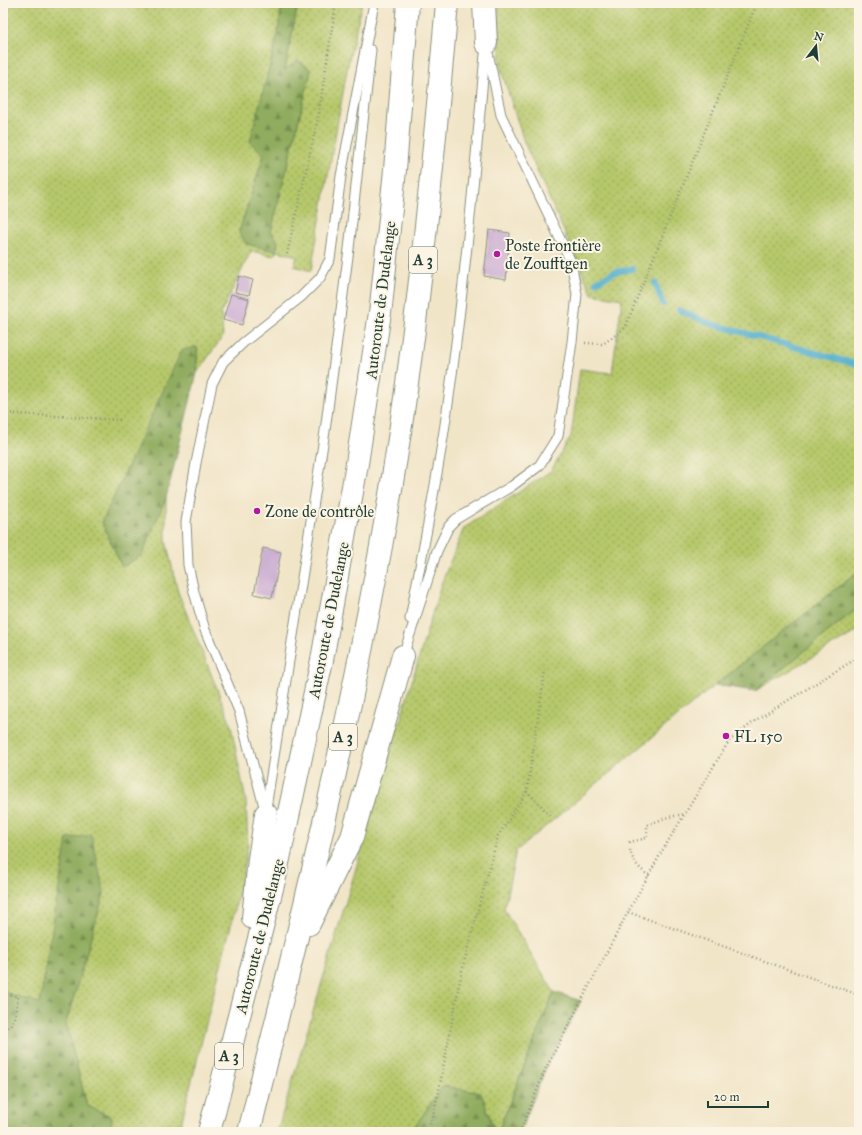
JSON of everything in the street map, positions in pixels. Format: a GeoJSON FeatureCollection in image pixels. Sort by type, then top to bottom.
{"type":"FeatureCollection","features":[{"type":"Feature","properties":{"kind":"highway","name":"Autoroute de Dudelange"},"geometry":{"type":"LineString","coordinates":[[209,1132],[247,979],[275,877],[319,676],[356,470],[381,306],[395,170],[408,3]]}},
{"type":"Feature","properties":{"kind":"highway","name":"A 3"},"geometry":{"type":"LineString","coordinates":[[249,1132],[293,956],[358,666],[386,516],[418,305],[432,175],[447,3]]}},
{"type":"Feature","properties":{"kind":"highway"},"geometry":{"type":"LineString","coordinates":[[484,3],[486,43]]}},
{"type":"Feature","properties":{"kind":"highway"},"geometry":{"type":"LineString","coordinates":[[293,956],[352,837],[403,656]]}},
{"type":"Feature","properties":{"kind":"highway"},"geometry":{"type":"LineString","coordinates":[[247,979],[259,859],[266,814]]}},
{"type":"Feature","properties":{"kind":"lane"},"geometry":{"type":"LineString","coordinates":[[266,814],[240,711],[205,630],[194,592],[188,565],[186,522],[212,384],[223,362],[244,342],[301,297],[320,278],[330,259],[341,176],[375,3]]}},
{"type":"Feature","properties":{"kind":"lane"},"geometry":{"type":"LineString","coordinates":[[266,814],[325,431],[349,250],[375,3]]}},
{"type":"Feature","properties":{"kind":"lane"},"geometry":{"type":"LineString","coordinates":[[403,656],[437,551],[449,526],[456,519],[512,486],[539,466],[558,436],[572,342],[577,294],[571,262],[501,116],[486,43]]}},
{"type":"Feature","properties":{"kind":"lane"},"geometry":{"type":"LineString","coordinates":[[403,656],[433,498],[447,412],[468,243],[486,43]]}},
{"type":"Feature","properties":{"kind":"path"},"geometry":{"type":"LineString","coordinates":[[287,254],[318,118],[336,3]]}},
{"type":"Feature","properties":{"kind":"path"},"geometry":{"type":"LineString","coordinates":[[572,342],[603,344],[625,328],[757,3]]}},
{"type":"Feature","properties":{"kind":"path"},"geometry":{"type":"LineString","coordinates":[[3,413],[121,420]]}},
{"type":"Feature","properties":{"kind":"path"},"geometry":{"type":"LineString","coordinates":[[520,1132],[546,1068],[628,912],[685,814],[730,742],[756,720],[859,657]]}},
{"type":"Feature","properties":{"kind":"path"},"geometry":{"type":"LineString","coordinates":[[428,1132],[438,1095],[462,970],[498,836],[527,791],[545,670]]}},
{"type":"Feature","properties":{"kind":"path"},"geometry":{"type":"LineString","coordinates":[[527,791],[551,816]]}},
{"type":"Feature","properties":{"kind":"path"},"geometry":{"type":"LineString","coordinates":[[649,876],[640,870],[629,850],[630,842],[647,838],[647,825],[668,817],[685,814]]}},
{"type":"Feature","properties":{"kind":"path"},"geometry":{"type":"LineString","coordinates":[[628,912],[859,995]]}},
{"type":"Feature","properties":{"kind":"path"},"geometry":{"type":"LineString","coordinates":[[3,992],[18,997],[16,1014],[11,1027],[3,1031]]}},
{"type":"Feature","properties":{"kind":"green space"},"geometry":{"type":"Polygon","coordinates":[[[3,3],[282,3],[264,155],[239,232],[278,242],[271,232],[311,70],[285,71],[298,3],[362,3],[348,65],[311,271],[294,266],[297,256],[277,251],[274,256],[251,251],[221,313],[223,336],[197,373],[197,347],[102,522],[122,567],[142,555],[166,498],[166,541],[178,592],[230,721],[246,801],[248,845],[240,889],[179,1132],[110,1132],[112,1117],[87,1106],[66,1023],[104,893],[43,991],[40,1004],[3,992],[3,3]]]}},
{"type":"Feature","properties":{"kind":"green space"},"geometry":{"type":"Polygon","coordinates":[[[282,3],[298,3],[285,70],[298,60],[311,70],[271,232],[278,242],[276,251],[246,244],[239,232],[264,155],[250,142],[277,38],[282,3]]]}},
{"type":"Feature","properties":{"kind":"green space"},"geometry":{"type":"Polygon","coordinates":[[[498,3],[859,3],[859,571],[715,685],[516,851],[504,909],[554,992],[498,1132],[495,1132],[481,1093],[443,1086],[411,1132],[277,1132],[441,584],[464,528],[551,471],[571,436],[580,369],[612,373],[622,299],[592,294],[524,142],[500,66],[498,3]]]}},
{"type":"Feature","properties":{"kind":"green space"},"geometry":{"type":"Polygon","coordinates":[[[197,347],[197,373],[166,498],[142,555],[122,567],[102,522],[182,350],[197,347]]]}},
{"type":"Feature","properties":{"kind":"green space"},"geometry":{"type":"Polygon","coordinates":[[[859,571],[859,607],[755,691],[715,685],[859,571]]]}},
{"type":"Feature","properties":{"kind":"green space"},"geometry":{"type":"Polygon","coordinates":[[[859,607],[859,630],[755,691],[859,607]]]}},
{"type":"Feature","properties":{"kind":"green space"},"geometry":{"type":"Polygon","coordinates":[[[91,835],[104,893],[66,1023],[87,1106],[112,1117],[110,1132],[3,1132],[3,992],[40,1003],[67,839],[91,835]]]}},
{"type":"Feature","properties":{"kind":"green space"},"geometry":{"type":"Polygon","coordinates":[[[554,992],[581,1001],[546,1068],[520,1132],[498,1132],[554,992]]]}},
{"type":"Feature","properties":{"kind":"green space"},"geometry":{"type":"Polygon","coordinates":[[[443,1086],[481,1093],[495,1132],[411,1132],[443,1086]]]}},
{"type":"Feature","properties":{"kind":"building","name":"Poste frontière de Zoufftgen"},"geometry":{"type":"Polygon","coordinates":[[[489,230],[510,233],[506,280],[484,276],[489,230]]]}},
{"type":"Feature","properties":{"kind":"building"},"geometry":{"type":"Polygon","coordinates":[[[239,276],[253,280],[249,295],[235,292],[239,276]]]}},
{"type":"Feature","properties":{"kind":"building"},"geometry":{"type":"Polygon","coordinates":[[[231,294],[249,299],[242,325],[223,320],[231,294]]]}},
{"type":"Feature","properties":{"kind":"building"},"geometry":{"type":"Polygon","coordinates":[[[263,548],[281,552],[272,598],[254,594],[263,548]]]}},
{"type":"Feature","properties":{"kind":"waterway"},"geometry":{"type":"LineString","coordinates":[[596,282],[615,272],[632,269]]}},
{"type":"Feature","properties":{"kind":"waterway"},"geometry":{"type":"LineString","coordinates":[[655,283],[663,304]]}},
{"type":"Feature","properties":{"kind":"waterway"},"geometry":{"type":"LineString","coordinates":[[679,310],[709,323],[859,365]]}},
{"type":"Feature","properties":{"kind":"place","name":"Poste frontière de Zoufftgen"},"geometry":{"type":"Point","coordinates":[497,254]}},
{"type":"Feature","properties":{"kind":"place","name":"Zone de contrôle"},"geometry":{"type":"Point","coordinates":[257,511]}},
{"type":"Feature","properties":{"kind":"place","name":"FL 150"},"geometry":{"type":"Point","coordinates":[726,736]}}]}
